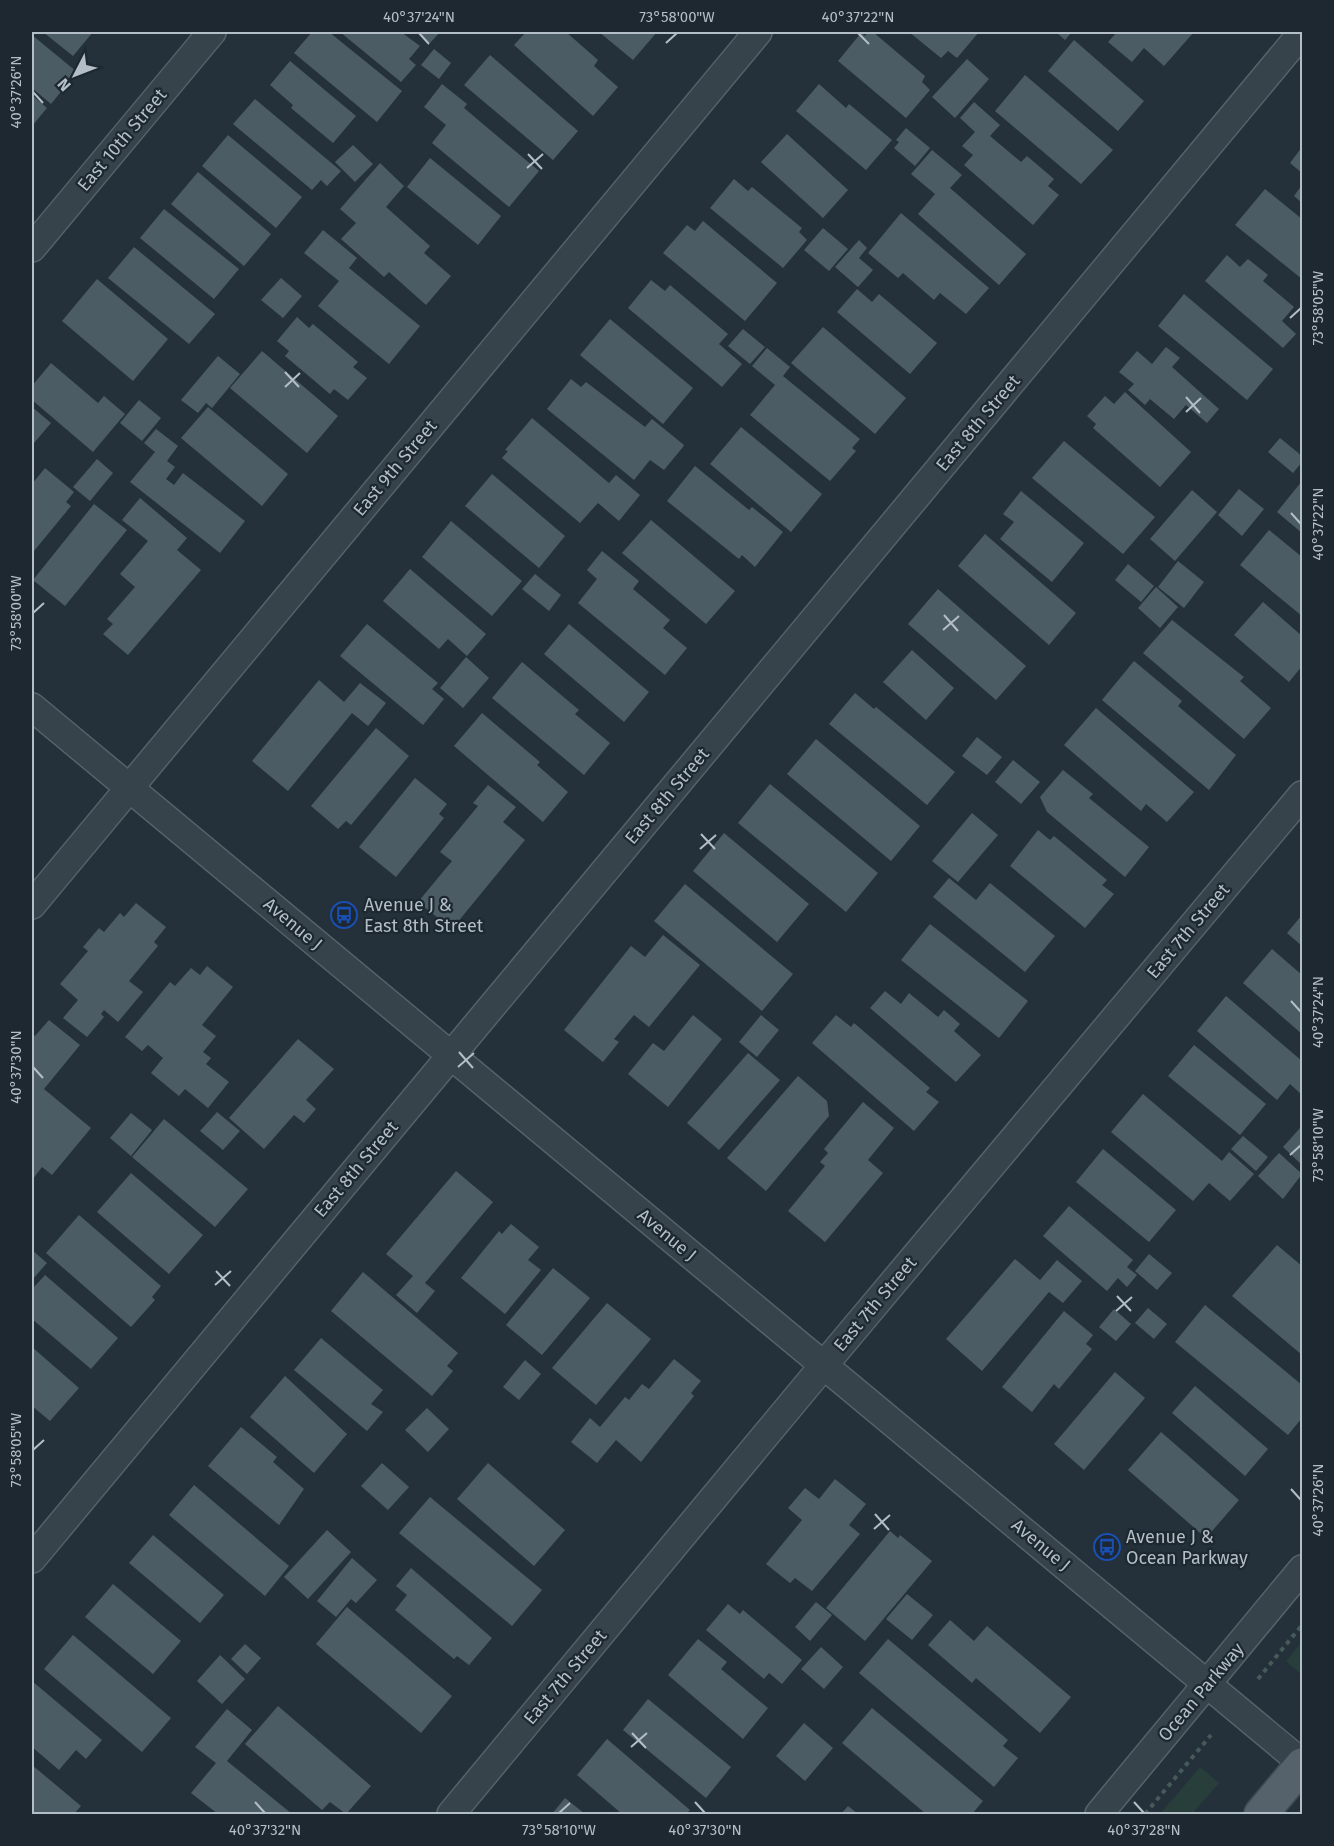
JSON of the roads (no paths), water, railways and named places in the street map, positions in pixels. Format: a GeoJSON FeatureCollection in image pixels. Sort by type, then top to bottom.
{"type":"FeatureCollection","features":[{"type":"Feature","properties":{"kind":"main road"},"geometry":{"type":"LineString","coordinates":[[1261,1815],[1302,1764]]}},
{"type":"Feature","properties":{"kind":"street","name":"East 10th Street"},"geometry":{"type":"LineString","coordinates":[[32,248],[212,32]]}},
{"type":"Feature","properties":{"kind":"street","name":"East 9th Street"},"geometry":{"type":"LineString","coordinates":[[32,905],[758,32]]}},
{"type":"Feature","properties":{"kind":"street","name":"East 8th Street"},"geometry":{"type":"LineString","coordinates":[[32,1559],[1302,33]]}},
{"type":"Feature","properties":{"kind":"street","name":"Avenue J"},"geometry":{"type":"LineString","coordinates":[[32,707],[1302,1764]]}},
{"type":"Feature","properties":{"kind":"street","name":"East 7th Street"},"geometry":{"type":"LineString","coordinates":[[451,1815],[824,1365],[1302,795]]}},
{"type":"Feature","properties":{"kind":"street","name":"Ocean Parkway"},"geometry":{"type":"LineString","coordinates":[[1099,1815],[1302,1569]]}},
{"type":"Feature","properties":{"kind":"place","name":"Avenue J & East 8th Street"},"geometry":{"type":"Point","coordinates":[344,915]}},
{"type":"Feature","properties":{"kind":"place","name":"Avenue J & Ocean Parkway"},"geometry":{"type":"Point","coordinates":[1107,1547]}}]}
